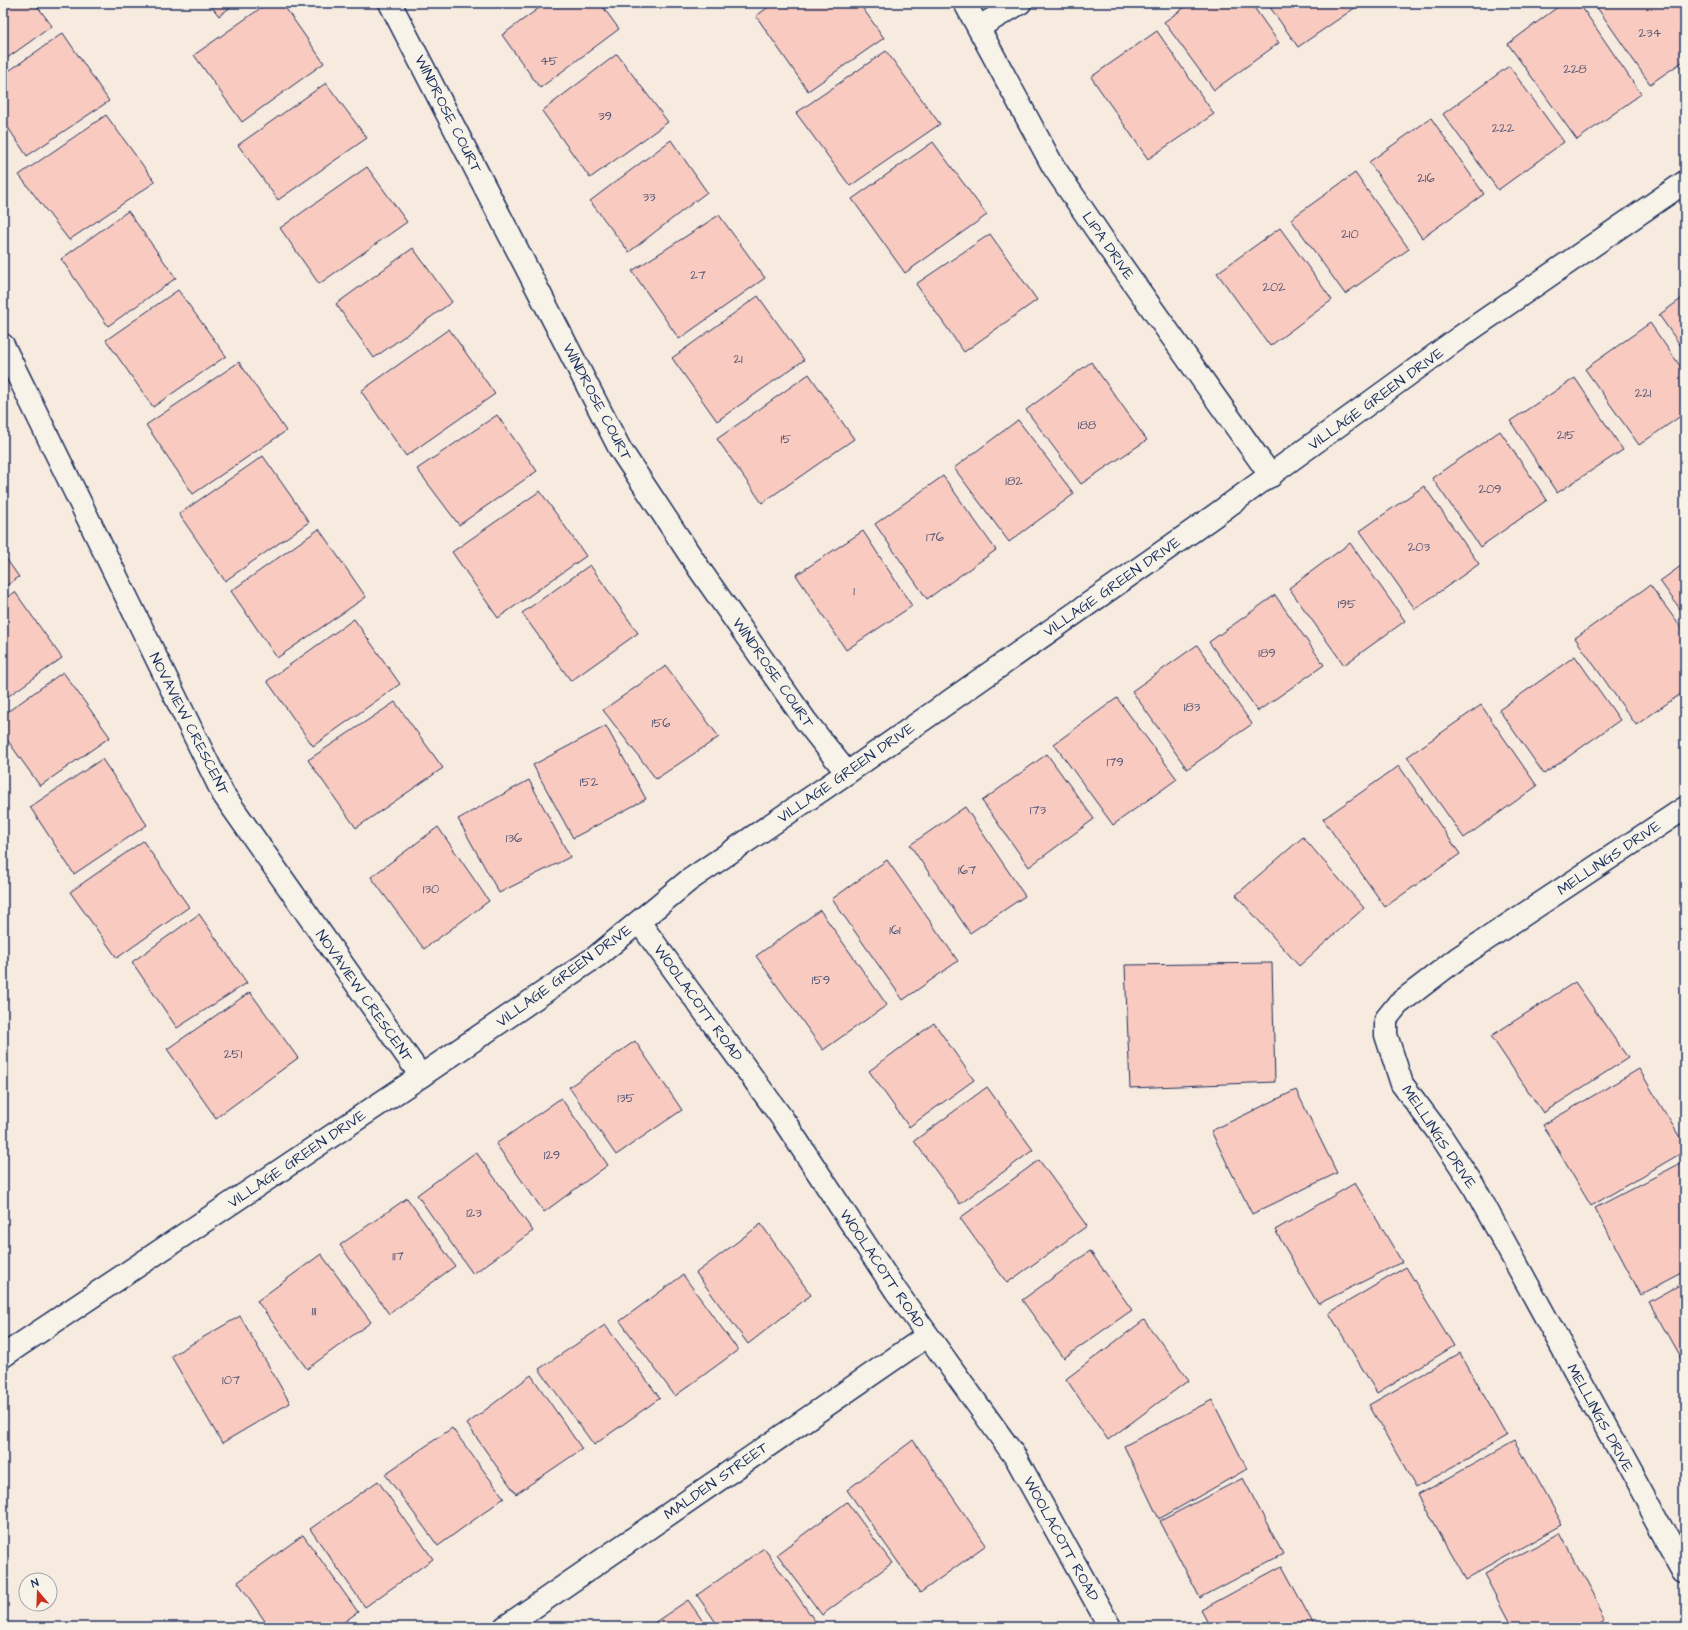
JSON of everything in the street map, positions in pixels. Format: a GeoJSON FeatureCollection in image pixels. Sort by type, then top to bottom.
{"type":"FeatureCollection","features":[{"type":"Feature","properties":{"kind":"street","name":"WINDROSE COURT"},"geometry":{"type":"LineString","coordinates":[[390,3],[620,449],[700,570],[806,720],[847,773]]}},
{"type":"Feature","properties":{"kind":"street","name":"LIPA DRIVE"},"geometry":{"type":"LineString","coordinates":[[965,3],[1053,166],[1106,244],[1271,476]]}},
{"type":"Feature","properties":{"kind":"street"},"geometry":{"type":"LineString","coordinates":[[978,27],[1020,3]]}},
{"type":"Feature","properties":{"kind":"street","name":"VILLAGE GREEN DRIVE"},"geometry":{"type":"LineString","coordinates":[[3,1356],[421,1076],[597,956],[688,881],[847,773],[1271,476],[1460,337],[1685,182]]}},
{"type":"Feature","properties":{"kind":"street","name":"NOVAVIEW CRESCENT"},"geometry":{"type":"LineString","coordinates":[[3,345],[223,794],[421,1076]]}},
{"type":"Feature","properties":{"kind":"street","name":"MELLINGS DRIVE"},"geometry":{"type":"LineString","coordinates":[[1685,808],[1458,958],[1419,987],[1398,1004],[1386,1019],[1386,1035],[1402,1084],[1441,1136],[1473,1185],[1685,1571]]}},
{"type":"Feature","properties":{"kind":"street","name":"WOOLACOTT ROAD"},"geometry":{"type":"LineString","coordinates":[[639,922],[782,1118],[927,1336],[1016,1458],[1110,1627]]}},
{"type":"Feature","properties":{"kind":"street","name":"MALDEN STREET"},"geometry":{"type":"LineString","coordinates":[[505,1627],[927,1336]]}},
{"type":"Feature","properties":{"kind":"building"},"geometry":{"type":"Polygon","coordinates":[[[3,3],[35,3],[52,26],[3,61],[3,3]]]}},
{"type":"Feature","properties":{"kind":"building"},"geometry":{"type":"Polygon","coordinates":[[[209,3],[236,3],[219,16],[209,3]]]}},
{"type":"Feature","properties":{"kind":"building"},"geometry":{"type":"Polygon","coordinates":[[[268,3],[282,3],[324,63],[242,122],[194,55],[268,3]]]}},
{"type":"Feature","properties":{"kind":"building"},"geometry":{"type":"Polygon","coordinates":[[[546,3],[600,3],[619,29],[540,88],[502,35],[546,3]]]}},
{"type":"Feature","properties":{"kind":"building"},"geometry":{"type":"Polygon","coordinates":[[[774,3],[859,3],[884,38],[808,91],[756,16],[774,3]]]}},
{"type":"Feature","properties":{"kind":"building"},"geometry":{"type":"Polygon","coordinates":[[[1191,3],[1251,3],[1279,43],[1214,90],[1164,22],[1191,3]]]}},
{"type":"Feature","properties":{"kind":"building"},"geometry":{"type":"Polygon","coordinates":[[[1267,3],[1362,3],[1298,47],[1267,3]]]}},
{"type":"Feature","properties":{"kind":"building"},"geometry":{"type":"Polygon","coordinates":[[[1563,3],[1579,3],[1641,94],[1577,140],[1508,44],[1563,3]]]}},
{"type":"Feature","properties":{"kind":"building"},"geometry":{"type":"Polygon","coordinates":[[[1601,3],[1685,3],[1685,60],[1650,84],[1596,6],[1601,3]]]}},
{"type":"Feature","properties":{"kind":"building"},"geometry":{"type":"Polygon","coordinates":[[[1157,31],[1214,114],[1148,159],[1091,77],[1157,31]]]}},
{"type":"Feature","properties":{"kind":"building"},"geometry":{"type":"Polygon","coordinates":[[[63,33],[109,101],[27,156],[3,120],[3,75],[63,33]]]}},
{"type":"Feature","properties":{"kind":"building"},"geometry":{"type":"Polygon","coordinates":[[[886,51],[940,124],[850,186],[796,113],[886,51]]]}},
{"type":"Feature","properties":{"kind":"building"},"geometry":{"type":"Polygon","coordinates":[[[617,54],[668,122],[590,178],[542,111],[617,54]]]}},
{"type":"Feature","properties":{"kind":"building"},"geometry":{"type":"Polygon","coordinates":[[[1509,66],[1564,142],[1498,190],[1443,114],[1509,66]]]}},
{"type":"Feature","properties":{"kind":"building"},"geometry":{"type":"Polygon","coordinates":[[[326,83],[367,138],[278,200],[238,145],[326,83]]]}},
{"type":"Feature","properties":{"kind":"building"},"geometry":{"type":"Polygon","coordinates":[[[106,115],[155,182],[69,240],[19,175],[106,115]]]}},
{"type":"Feature","properties":{"kind":"building"},"geometry":{"type":"Polygon","coordinates":[[[1431,118],[1484,194],[1422,238],[1369,162],[1431,118]]]}},
{"type":"Feature","properties":{"kind":"building"},"geometry":{"type":"Polygon","coordinates":[[[671,140],[707,192],[629,252],[590,201],[671,140]]]}},
{"type":"Feature","properties":{"kind":"building"},"geometry":{"type":"Polygon","coordinates":[[[933,142],[987,215],[905,273],[852,199],[933,142]]]}},
{"type":"Feature","properties":{"kind":"building"},"geometry":{"type":"Polygon","coordinates":[[[367,167],[407,222],[319,284],[280,228],[367,167]]]}},
{"type":"Feature","properties":{"kind":"building"},"geometry":{"type":"Polygon","coordinates":[[[1355,173],[1409,249],[1345,294],[1291,219],[1355,173]]]}},
{"type":"Feature","properties":{"kind":"building"},"geometry":{"type":"Polygon","coordinates":[[[128,211],[176,278],[108,326],[61,259],[128,211]]]}},
{"type":"Feature","properties":{"kind":"building"},"geometry":{"type":"Polygon","coordinates":[[[719,215],[765,278],[679,339],[632,271],[719,215]]]}},
{"type":"Feature","properties":{"kind":"building"},"geometry":{"type":"Polygon","coordinates":[[[1280,228],[1332,300],[1270,346],[1217,273],[1280,228]]]}},
{"type":"Feature","properties":{"kind":"building"},"geometry":{"type":"Polygon","coordinates":[[[990,234],[1037,300],[964,352],[916,284],[990,234]]]}},
{"type":"Feature","properties":{"kind":"building"},"geometry":{"type":"Polygon","coordinates":[[[413,248],[452,302],[374,358],[336,304],[413,248]]]}},
{"type":"Feature","properties":{"kind":"building"},"geometry":{"type":"Polygon","coordinates":[[[178,290],[226,356],[153,407],[106,340],[178,290]]]}},
{"type":"Feature","properties":{"kind":"building"},"geometry":{"type":"Polygon","coordinates":[[[758,296],[804,360],[717,421],[672,358],[758,296]]]}},
{"type":"Feature","properties":{"kind":"building"},"geometry":{"type":"Polygon","coordinates":[[[1685,296],[1685,352],[1659,315],[1685,296]]]}},
{"type":"Feature","properties":{"kind":"building"},"geometry":{"type":"Polygon","coordinates":[[[1650,323],[1685,373],[1685,413],[1639,445],[1585,369],[1650,323]]]}},
{"type":"Feature","properties":{"kind":"building"},"geometry":{"type":"Polygon","coordinates":[[[449,329],[495,394],[406,456],[361,391],[449,329]]]}},
{"type":"Feature","properties":{"kind":"building"},"geometry":{"type":"Polygon","coordinates":[[[239,362],[286,431],[193,494],[146,425],[239,362]]]}},
{"type":"Feature","properties":{"kind":"building"},"geometry":{"type":"Polygon","coordinates":[[[1091,362],[1147,440],[1081,484],[1026,410],[1091,362]]]}},
{"type":"Feature","properties":{"kind":"building"},"geometry":{"type":"Polygon","coordinates":[[[809,374],[854,439],[762,503],[717,439],[809,374]]]}},
{"type":"Feature","properties":{"kind":"building"},"geometry":{"type":"Polygon","coordinates":[[[1575,378],[1623,450],[1557,493],[1510,421],[1575,378]]]}},
{"type":"Feature","properties":{"kind":"building"},"geometry":{"type":"Polygon","coordinates":[[[497,415],[537,471],[459,525],[417,469],[497,415]]]}},
{"type":"Feature","properties":{"kind":"building"},"geometry":{"type":"Polygon","coordinates":[[[1018,420],[1074,494],[1009,542],[954,468],[1018,420]]]}},
{"type":"Feature","properties":{"kind":"building"},"geometry":{"type":"Polygon","coordinates":[[[1500,431],[1547,500],[1480,547],[1432,478],[1500,431]]]}},
{"type":"Feature","properties":{"kind":"building"},"geometry":{"type":"Polygon","coordinates":[[[263,456],[309,522],[225,581],[179,514],[263,456]]]}},
{"type":"Feature","properties":{"kind":"building"},"geometry":{"type":"Polygon","coordinates":[[[943,476],[996,550],[927,599],[875,524],[943,476]]]}},
{"type":"Feature","properties":{"kind":"building"},"geometry":{"type":"Polygon","coordinates":[[[1424,486],[1479,564],[1415,609],[1360,531],[1424,486]]]}},
{"type":"Feature","properties":{"kind":"building"},"geometry":{"type":"Polygon","coordinates":[[[540,491],[586,556],[498,618],[452,552],[540,491]]]}},
{"type":"Feature","properties":{"kind":"building"},"geometry":{"type":"Polygon","coordinates":[[[319,529],[366,597],[277,658],[231,591],[319,529]]]}},
{"type":"Feature","properties":{"kind":"building"},"geometry":{"type":"Polygon","coordinates":[[[863,531],[912,606],[846,650],[796,575],[863,531]]]}},
{"type":"Feature","properties":{"kind":"building"},"geometry":{"type":"Polygon","coordinates":[[[1350,543],[1405,621],[1344,665],[1289,588],[1350,543]]]}},
{"type":"Feature","properties":{"kind":"building"},"geometry":{"type":"Polygon","coordinates":[[[3,554],[19,577],[3,588],[3,554]]]}},
{"type":"Feature","properties":{"kind":"building"},"geometry":{"type":"Polygon","coordinates":[[[1685,563],[1685,616],[1660,581],[1685,563]]]}},
{"type":"Feature","properties":{"kind":"building"},"geometry":{"type":"Polygon","coordinates":[[[590,565],[638,633],[571,681],[522,613],[590,565]]]}},
{"type":"Feature","properties":{"kind":"building"},"geometry":{"type":"Polygon","coordinates":[[[1650,585],[1685,633],[1685,691],[1636,725],[1575,638],[1650,585]]]}},
{"type":"Feature","properties":{"kind":"building"},"geometry":{"type":"Polygon","coordinates":[[[15,592],[62,658],[3,700],[3,600],[15,592]]]}},
{"type":"Feature","properties":{"kind":"building"},"geometry":{"type":"Polygon","coordinates":[[[1275,595],[1324,665],[1258,711],[1209,642],[1275,595]]]}},
{"type":"Feature","properties":{"kind":"building"},"geometry":{"type":"Polygon","coordinates":[[[354,619],[400,684],[313,746],[267,681],[354,619]]]}},
{"type":"Feature","properties":{"kind":"building"},"geometry":{"type":"Polygon","coordinates":[[[1197,645],[1252,724],[1187,769],[1132,691],[1197,645]]]}},
{"type":"Feature","properties":{"kind":"building"},"geometry":{"type":"Polygon","coordinates":[[[1575,656],[1620,720],[1544,774],[1499,710],[1575,656]]]}},
{"type":"Feature","properties":{"kind":"building"},"geometry":{"type":"Polygon","coordinates":[[[666,666],[719,737],[656,779],[603,710],[666,666]]]}},
{"type":"Feature","properties":{"kind":"building"},"geometry":{"type":"Polygon","coordinates":[[[63,672],[110,737],[40,786],[3,734],[3,715],[63,672]]]}},
{"type":"Feature","properties":{"kind":"building"},"geometry":{"type":"Polygon","coordinates":[[[1117,698],[1177,779],[1113,825],[1054,744],[1117,698]]]}},
{"type":"Feature","properties":{"kind":"building"},"geometry":{"type":"Polygon","coordinates":[[[395,702],[443,768],[356,828],[308,760],[395,702]]]}},
{"type":"Feature","properties":{"kind":"building"},"geometry":{"type":"Polygon","coordinates":[[[1481,705],[1537,786],[1464,838],[1407,757],[1481,705]]]}},
{"type":"Feature","properties":{"kind":"building"},"geometry":{"type":"Polygon","coordinates":[[[606,726],[646,799],[573,838],[533,765],[606,726]]]}},
{"type":"Feature","properties":{"kind":"building"},"geometry":{"type":"Polygon","coordinates":[[[1047,754],[1094,819],[1029,867],[982,801],[1047,754]]]}},
{"type":"Feature","properties":{"kind":"building"},"geometry":{"type":"Polygon","coordinates":[[[102,759],[147,825],[74,874],[30,807],[102,759]]]}},
{"type":"Feature","properties":{"kind":"building"},"geometry":{"type":"Polygon","coordinates":[[[1399,766],[1460,854],[1385,907],[1323,819],[1399,766]]]}},
{"type":"Feature","properties":{"kind":"building"},"geometry":{"type":"Polygon","coordinates":[[[529,780],[570,857],[499,893],[458,819],[529,780]]]}},
{"type":"Feature","properties":{"kind":"building"},"geometry":{"type":"Polygon","coordinates":[[[965,807],[1025,896],[970,933],[910,845],[965,807]]]}},
{"type":"Feature","properties":{"kind":"building"},"geometry":{"type":"Polygon","coordinates":[[[438,827],[489,901],[424,949],[371,877],[438,827]]]}},
{"type":"Feature","properties":{"kind":"building"},"geometry":{"type":"Polygon","coordinates":[[[1303,837],[1364,908],[1299,966],[1236,895],[1303,837]]]}},
{"type":"Feature","properties":{"kind":"building"},"geometry":{"type":"Polygon","coordinates":[[[143,841],[189,907],[117,958],[70,892],[143,841]]]}},
{"type":"Feature","properties":{"kind":"building"},"geometry":{"type":"Polygon","coordinates":[[[887,860],[958,961],[903,1000],[832,899],[887,860]]]}},
{"type":"Feature","properties":{"kind":"building"},"geometry":{"type":"Polygon","coordinates":[[[820,910],[887,1005],[823,1050],[756,956],[820,910]]]}},
{"type":"Feature","properties":{"kind":"building"},"geometry":{"type":"Polygon","coordinates":[[[199,914],[247,983],[177,1028],[132,962],[199,914]]]}},
{"type":"Feature","properties":{"kind":"building"},"geometry":{"type":"Polygon","coordinates":[[[1272,963],[1275,1082],[1130,1088],[1125,965],[1272,963]]]}},
{"type":"Feature","properties":{"kind":"building"},"geometry":{"type":"Polygon","coordinates":[[[1575,982],[1628,1058],[1543,1113],[1491,1036],[1575,982]]]}},
{"type":"Feature","properties":{"kind":"building"},"geometry":{"type":"Polygon","coordinates":[[[250,992],[298,1058],[216,1118],[167,1049],[250,992]]]}},
{"type":"Feature","properties":{"kind":"building"},"geometry":{"type":"Polygon","coordinates":[[[934,1023],[974,1080],[909,1127],[869,1071],[934,1023]]]}},
{"type":"Feature","properties":{"kind":"building"},"geometry":{"type":"Polygon","coordinates":[[[635,1041],[682,1110],[616,1155],[569,1087],[635,1041]]]}},
{"type":"Feature","properties":{"kind":"building"},"geometry":{"type":"Polygon","coordinates":[[[1639,1069],[1685,1146],[1685,1151],[1591,1206],[1543,1125],[1639,1069]]]}},
{"type":"Feature","properties":{"kind":"building"},"geometry":{"type":"Polygon","coordinates":[[[987,1087],[1033,1150],[960,1204],[914,1141],[987,1087]]]}},
{"type":"Feature","properties":{"kind":"building"},"geometry":{"type":"Polygon","coordinates":[[[1296,1090],[1337,1173],[1252,1214],[1211,1131],[1296,1090]]]}},
{"type":"Feature","properties":{"kind":"building"},"geometry":{"type":"Polygon","coordinates":[[[561,1098],[608,1165],[544,1212],[496,1144],[561,1098]]]}},
{"type":"Feature","properties":{"kind":"building"},"geometry":{"type":"Polygon","coordinates":[[[476,1152],[533,1231],[473,1274],[417,1195],[476,1152]]]}},
{"type":"Feature","properties":{"kind":"building"},"geometry":{"type":"Polygon","coordinates":[[[1039,1160],[1087,1226],[1007,1283],[960,1218],[1039,1160]]]}},
{"type":"Feature","properties":{"kind":"building"},"geometry":{"type":"Polygon","coordinates":[[[1685,1161],[1685,1272],[1641,1295],[1595,1208],[1685,1161]]]}},
{"type":"Feature","properties":{"kind":"building"},"geometry":{"type":"Polygon","coordinates":[[[1355,1183],[1402,1262],[1318,1304],[1275,1230],[1355,1183]]]}},
{"type":"Feature","properties":{"kind":"building"},"geometry":{"type":"Polygon","coordinates":[[[407,1198],[455,1266],[389,1314],[340,1245],[407,1198]]]}},
{"type":"Feature","properties":{"kind":"building"},"geometry":{"type":"Polygon","coordinates":[[[761,1224],[811,1295],[748,1344],[696,1273],[761,1224]]]}},
{"type":"Feature","properties":{"kind":"building"},"geometry":{"type":"Polygon","coordinates":[[[1090,1251],[1132,1310],[1064,1358],[1022,1300],[1090,1251]]]}},
{"type":"Feature","properties":{"kind":"building"},"geometry":{"type":"Polygon","coordinates":[[[321,1254],[371,1322],[307,1369],[257,1301],[321,1254]]]}},
{"type":"Feature","properties":{"kind":"building"},"geometry":{"type":"Polygon","coordinates":[[[1406,1267],[1454,1346],[1377,1393],[1329,1313],[1406,1267]]]}},
{"type":"Feature","properties":{"kind":"building"},"geometry":{"type":"Polygon","coordinates":[[[683,1275],[738,1350],[675,1396],[620,1321],[683,1275]]]}},
{"type":"Feature","properties":{"kind":"building"},"geometry":{"type":"Polygon","coordinates":[[[1685,1282],[1685,1366],[1649,1302],[1685,1282]]]}},
{"type":"Feature","properties":{"kind":"building"},"geometry":{"type":"Polygon","coordinates":[[[240,1316],[290,1403],[222,1443],[171,1356],[240,1316]]]}},
{"type":"Feature","properties":{"kind":"building"},"geometry":{"type":"Polygon","coordinates":[[[1144,1320],[1189,1380],[1108,1440],[1066,1379],[1144,1320]]]}},
{"type":"Feature","properties":{"kind":"building"},"geometry":{"type":"Polygon","coordinates":[[[605,1325],[660,1398],[594,1445],[539,1369],[605,1325]]]}},
{"type":"Feature","properties":{"kind":"building"},"geometry":{"type":"Polygon","coordinates":[[[1460,1353],[1507,1436],[1416,1488],[1369,1405],[1460,1353]]]}},
{"type":"Feature","properties":{"kind":"building"},"geometry":{"type":"Polygon","coordinates":[[[531,1375],[582,1449],[516,1494],[467,1424],[531,1375]]]}},
{"type":"Feature","properties":{"kind":"building"},"geometry":{"type":"Polygon","coordinates":[[[1212,1400],[1247,1469],[1159,1519],[1124,1446],[1212,1400]]]}},
{"type":"Feature","properties":{"kind":"building"},"geometry":{"type":"Polygon","coordinates":[[[452,1428],[504,1498],[438,1546],[385,1474],[452,1428]]]}},
{"type":"Feature","properties":{"kind":"building"},"geometry":{"type":"Polygon","coordinates":[[[913,1440],[986,1545],[920,1593],[847,1490],[913,1440]]]}},
{"type":"Feature","properties":{"kind":"building"},"geometry":{"type":"Polygon","coordinates":[[[1515,1441],[1562,1525],[1465,1579],[1418,1495],[1515,1441]]]}},
{"type":"Feature","properties":{"kind":"building"},"geometry":{"type":"Polygon","coordinates":[[[1243,1478],[1283,1554],[1200,1598],[1160,1521],[1243,1478]]]}},
{"type":"Feature","properties":{"kind":"building"},"geometry":{"type":"Polygon","coordinates":[[[378,1481],[433,1559],[365,1607],[310,1529],[378,1481]]]}},
{"type":"Feature","properties":{"kind":"building"},"geometry":{"type":"Polygon","coordinates":[[[847,1502],[892,1563],[822,1615],[777,1554],[847,1502]]]}},
{"type":"Feature","properties":{"kind":"building"},"geometry":{"type":"Polygon","coordinates":[[[1560,1533],[1606,1619],[1592,1627],[1512,1627],[1484,1574],[1560,1533]]]}},
{"type":"Feature","properties":{"kind":"building"},"geometry":{"type":"Polygon","coordinates":[[[303,1535],[358,1612],[337,1627],[269,1627],[238,1582],[303,1535]]]}},
{"type":"Feature","properties":{"kind":"building"},"geometry":{"type":"Polygon","coordinates":[[[764,1548],[819,1627],[719,1627],[697,1595],[764,1548]]]}},
{"type":"Feature","properties":{"kind":"building"},"geometry":{"type":"Polygon","coordinates":[[[1282,1566],[1315,1627],[1210,1627],[1201,1610],[1282,1566]]]}},
{"type":"Feature","properties":{"kind":"building"},"geometry":{"type":"Polygon","coordinates":[[[688,1600],[707,1627],[648,1627],[688,1600]]]}}]}
